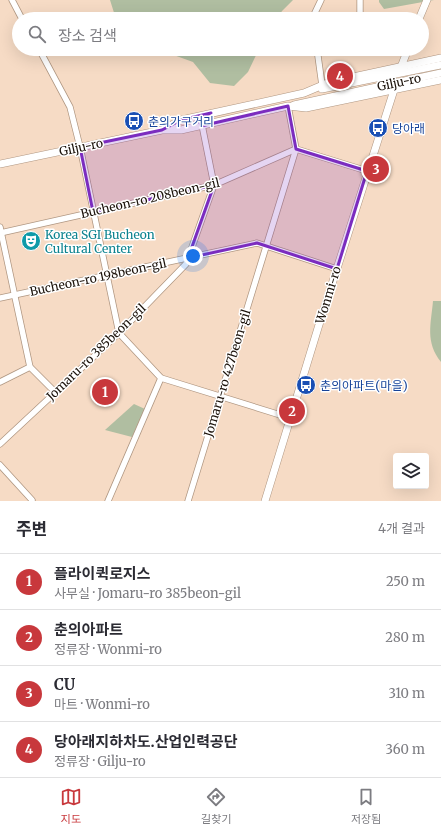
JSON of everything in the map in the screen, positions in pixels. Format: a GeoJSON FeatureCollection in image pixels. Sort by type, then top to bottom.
{"type":"FeatureCollection","features":[{"type":"Feature","properties":{"kind":"street"},"geometry":{"type":"LineString","coordinates":[[12,0],[18,12]]}},
{"type":"Feature","properties":{"kind":"street"},"geometry":{"type":"LineString","coordinates":[[314,12],[321,0]]}},
{"type":"Feature","properties":{"kind":"street"},"geometry":{"type":"LineString","coordinates":[[360,0],[360,12]]}},
{"type":"Feature","properties":{"kind":"street"},"geometry":{"type":"LineString","coordinates":[[422,12],[427,0]]}},
{"type":"Feature","properties":{"kind":"street"},"geometry":{"type":"LineString","coordinates":[[42,56],[70,106],[119,333],[161,378],[290,418]]}},
{"type":"Feature","properties":{"kind":"street"},"geometry":{"type":"LineString","coordinates":[[318,56],[322,85]]}},
{"type":"Feature","properties":{"kind":"street"},"geometry":{"type":"LineString","coordinates":[[401,67],[405,56]]}},
{"type":"Feature","properties":{"kind":"street","name":"Gilju-ro"},"geometry":{"type":"LineString","coordinates":[[304,93],[330,82],[441,58]]}},
{"type":"Feature","properties":{"kind":"street","name":"Gilju-ro"},"geometry":{"type":"LineString","coordinates":[[162,130],[181,120],[211,113],[441,65]]}},
{"type":"Feature","properties":{"kind":"street","name":"Gilju-ro"},"geometry":{"type":"LineString","coordinates":[[0,164],[162,130],[181,130],[441,72]]}},
{"type":"Feature","properties":{"kind":"street","name":"Gilju-ro"},"geometry":{"type":"LineString","coordinates":[[288,106],[306,108],[441,80]]}},
{"type":"Feature","properties":{"kind":"street","name":"Wonmi-ro"},"geometry":{"type":"LineString","coordinates":[[265,501],[394,90]]}},
{"type":"Feature","properties":{"kind":"street"},"geometry":{"type":"LineString","coordinates":[[381,93],[390,104]]}},
{"type":"Feature","properties":{"kind":"street"},"geometry":{"type":"LineString","coordinates":[[288,106],[296,149],[368,171]]}},
{"type":"Feature","properties":{"kind":"street"},"geometry":{"type":"LineString","coordinates":[[211,113],[206,116],[205,120],[212,123]]}},
{"type":"Feature","properties":{"kind":"street"},"geometry":{"type":"LineString","coordinates":[[202,125],[214,185]]}},
{"type":"Feature","properties":{"kind":"street","name":"Bucheon-ro 208beon-gil"},"geometry":{"type":"LineString","coordinates":[[0,231],[214,185],[296,149]]}},
{"type":"Feature","properties":{"kind":"street","name":"Jomaru-ro 427beon-gil"},"geometry":{"type":"LineString","coordinates":[[188,501],[296,149]]}},
{"type":"Feature","properties":{"kind":"street","name":"Jomaru-ro 385beon-gil"},"geometry":{"type":"LineString","coordinates":[[0,444],[119,333],[186,264],[214,185]]}},
{"type":"Feature","properties":{"kind":"street"},"geometry":{"type":"LineString","coordinates":[[0,231],[30,367],[55,392]]}},
{"type":"Feature","properties":{"kind":"street","name":"Bucheon-ro 198beon-gil"},"geometry":{"type":"LineString","coordinates":[[0,298],[257,243],[337,269]]}},
{"type":"Feature","properties":{"kind":"street"},"geometry":{"type":"LineString","coordinates":[[0,382],[30,367]]}},
{"type":"Feature","properties":{"kind":"street"},"geometry":{"type":"LineString","coordinates":[[108,501],[161,378]]}},
{"type":"Feature","properties":{"kind":"street"},"geometry":{"type":"LineString","coordinates":[[0,465],[33,501]]}},
{"type":"Feature","properties":{"kind":"highlighted area"},"geometry":{"type":"Polygon","coordinates":[[[288,106],[296,149],[367,171],[337,269],[257,243],[188,258],[214,185],[93,212],[80,147],[162,130],[181,120],[211,113],[199,119],[201,126],[288,106]]]}},
{"type":"Feature","properties":{"kind":"green space"},"geometry":{"type":"Polygon","coordinates":[[[110,0],[293,0],[281,12],[114,12],[110,0]]]}},
{"type":"Feature","properties":{"kind":"green space"},"geometry":{"type":"Polygon","coordinates":[[[379,0],[434,0],[384,9],[379,0]]]}},
{"type":"Feature","properties":{"kind":"green space"},"geometry":{"type":"Polygon","coordinates":[[[176,56],[256,56],[248,72],[234,86],[210,83],[193,62],[176,56]]]}},
{"type":"Feature","properties":{"kind":"green space"},"geometry":{"type":"Polygon","coordinates":[[[433,301],[441,301],[441,362],[436,355],[430,333],[433,301]]]}},
{"type":"Feature","properties":{"kind":"green space"},"geometry":{"type":"Polygon","coordinates":[[[134,404],[145,409],[132,437],[105,430],[134,404]]]}},
{"type":"Feature","properties":{"kind":"place","name":"당아래지하차도.산업인력공단"},"geometry":{"type":"Point","coordinates":[340,76]}},
{"type":"Feature","properties":{"kind":"place","name":"춘의가구거리"},"geometry":{"type":"Point","coordinates":[134,121]}},
{"type":"Feature","properties":{"kind":"place","name":"당아래"},"geometry":{"type":"Point","coordinates":[378,128]}},
{"type":"Feature","properties":{"kind":"place","name":"CU"},"geometry":{"type":"Point","coordinates":[376,169]}},
{"type":"Feature","properties":{"kind":"place","name":"Korea SGI Bucheon Cultural Center"},"geometry":{"type":"Point","coordinates":[31,241]}},
{"type":"Feature","properties":{"kind":"place","name":"춘의아파트(마을)"},"geometry":{"type":"Point","coordinates":[306,385]}},
{"type":"Feature","properties":{"kind":"place","name":"플라이퀵로지스"},"geometry":{"type":"Point","coordinates":[105,392]}},
{"type":"Feature","properties":{"kind":"place","name":"춘의아파트"},"geometry":{"type":"Point","coordinates":[292,411]}}]}
